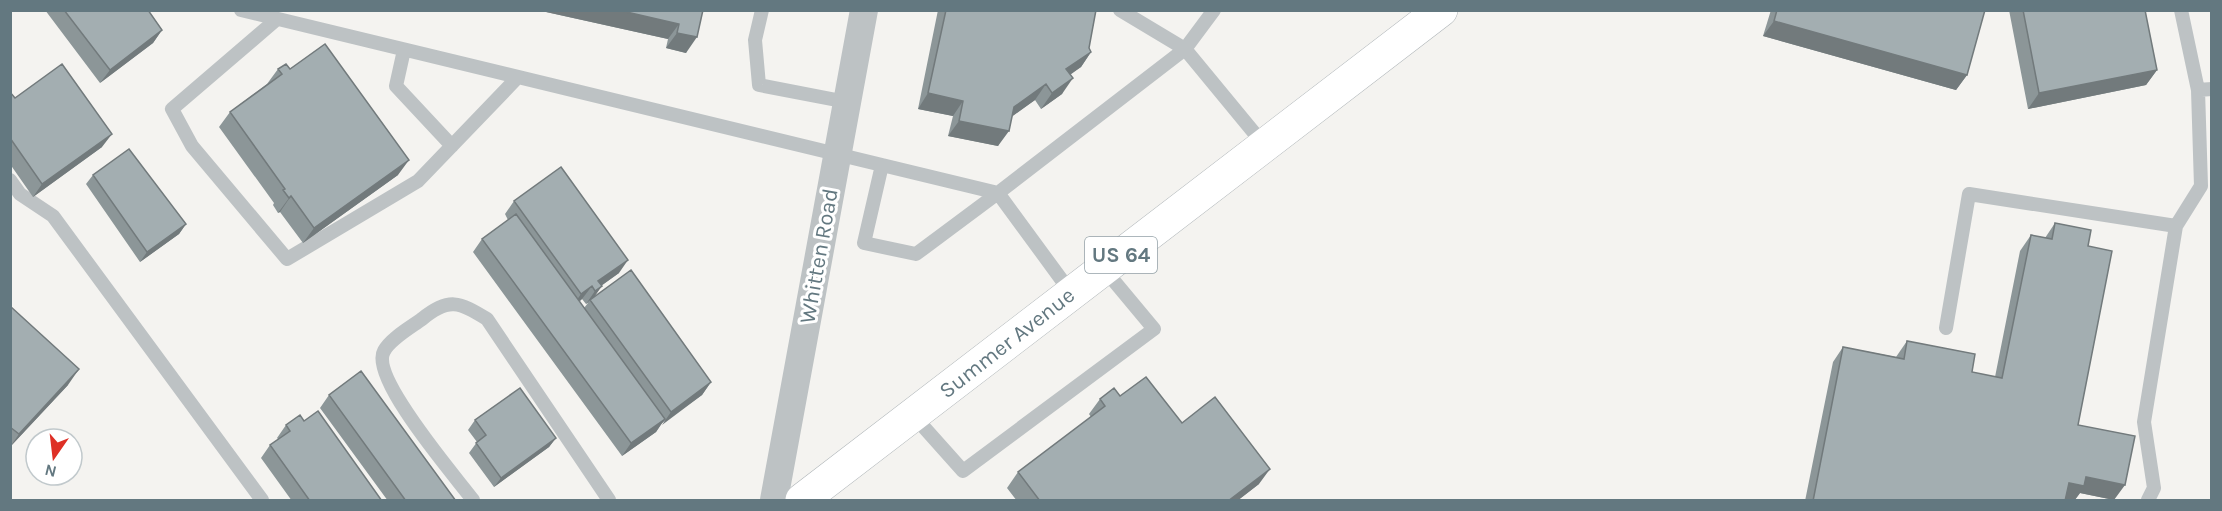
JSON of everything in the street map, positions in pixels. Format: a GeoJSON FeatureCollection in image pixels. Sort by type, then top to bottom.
{"type":"FeatureCollection","features":[{"type":"Feature","properties":{"kind":"main road","name":"Summer Avenue"},"geometry":{"type":"LineString","coordinates":[[802,501],[1441,10]]}},
{"type":"Feature","properties":{"kind":"street","name":"Whitten Road"},"geometry":{"type":"LineString","coordinates":[[774,501],[864,10]]}},
{"type":"Feature","properties":{"kind":"lane"},"geometry":{"type":"LineString","coordinates":[[241,10],[998,193],[1072,294]]}},
{"type":"Feature","properties":{"kind":"lane"},"geometry":{"type":"LineString","coordinates":[[762,10],[755,39],[759,85],[847,102]]}},
{"type":"Feature","properties":{"kind":"lane"},"geometry":{"type":"LineString","coordinates":[[1120,10],[1185,49],[1265,146]]}},
{"type":"Feature","properties":{"kind":"lane"},"geometry":{"type":"LineString","coordinates":[[882,165],[864,243],[916,254],[1185,49],[1214,10]]}},
{"type":"Feature","properties":{"kind":"lane"},"geometry":{"type":"LineString","coordinates":[[2148,501],[2154,488],[2144,423],[2176,226],[2201,186],[2205,89],[2181,10]]}},
{"type":"Feature","properties":{"kind":"lane"},"geometry":{"type":"LineString","coordinates":[[277,19],[172,109],[192,146],[287,259],[418,181],[518,78]]}},
{"type":"Feature","properties":{"kind":"lane"},"geometry":{"type":"LineString","coordinates":[[404,51],[396,86],[452,146]]}},
{"type":"Feature","properties":{"kind":"lane"},"geometry":{"type":"LineString","coordinates":[[10,180],[20,194],[52,216],[262,501]]}},
{"type":"Feature","properties":{"kind":"lane"},"geometry":{"type":"LineString","coordinates":[[1947,328],[1969,194],[2176,226]]}},
{"type":"Feature","properties":{"kind":"lane"},"geometry":{"type":"LineString","coordinates":[[913,415],[963,471],[1154,329],[1104,269]]}},
{"type":"Feature","properties":{"kind":"lane"},"geometry":{"type":"LineString","coordinates":[[472,501],[392,391],[380,362],[384,350],[438,306],[450,303],[466,306],[487,320],[609,501]]}},
{"type":"Feature","properties":{"kind":"building"},"geometry":{"type":"Polygon","coordinates":[[[64,10],[148,10],[162,30],[110,70],[64,10]]]}},
{"type":"Feature","properties":{"kind":"building"},"geometry":{"type":"Polygon","coordinates":[[[618,10],[703,10],[697,37],[677,33],[679,24],[618,10]]]}},
{"type":"Feature","properties":{"kind":"building"},"geometry":{"type":"Polygon","coordinates":[[[946,10],[1096,10],[1089,48],[1091,52],[1066,69],[1073,78],[1052,93],[1046,84],[1014,107],[1009,131],[959,121],[963,101],[928,93],[946,10]]]}},
{"type":"Feature","properties":{"kind":"building"},"geometry":{"type":"Polygon","coordinates":[[[1777,10],[1985,10],[1967,75],[1774,21],[1777,10]]]}},
{"type":"Feature","properties":{"kind":"building"},"geometry":{"type":"Polygon","coordinates":[[[2023,10],[2145,10],[2157,70],[2039,93],[2023,10]]]}},
{"type":"Feature","properties":{"kind":"building"},"geometry":{"type":"Polygon","coordinates":[[[325,44],[409,160],[314,228],[291,196],[289,198],[283,190],[285,189],[230,112],[282,74],[278,69],[286,64],[290,69],[325,44]]]}},
{"type":"Feature","properties":{"kind":"building"},"geometry":{"type":"Polygon","coordinates":[[[62,64],[112,134],[42,184],[10,138],[10,92],[15,98],[62,64]]]}},
{"type":"Feature","properties":{"kind":"building"},"geometry":{"type":"Polygon","coordinates":[[[129,149],[186,224],[147,252],[93,175],[129,149]]]}},
{"type":"Feature","properties":{"kind":"building"},"geometry":{"type":"Polygon","coordinates":[[[561,167],[628,260],[598,281],[602,286],[595,291],[592,286],[581,294],[514,201],[561,167]]]}},
{"type":"Feature","properties":{"kind":"building"},"geometry":{"type":"Polygon","coordinates":[[[516,214],[665,419],[631,443],[482,239],[516,214]]]}},
{"type":"Feature","properties":{"kind":"building"},"geometry":{"type":"Polygon","coordinates":[[[2055,223],[2091,230],[2088,246],[2112,251],[2078,425],[2135,436],[2125,485],[2086,477],[2084,486],[2069,483],[2065,501],[1813,501],[1843,347],[1904,359],[1907,341],[1975,354],[1972,372],[2002,378],[2031,235],[2052,239],[2055,223]]]}},
{"type":"Feature","properties":{"kind":"building"},"geometry":{"type":"Polygon","coordinates":[[[631,270],[711,382],[671,412],[590,300],[631,270]]]}},
{"type":"Feature","properties":{"kind":"building"},"geometry":{"type":"Polygon","coordinates":[[[10,306],[79,369],[19,434],[10,427],[10,306]]]}},
{"type":"Feature","properties":{"kind":"building"},"geometry":{"type":"Polygon","coordinates":[[[361,371],[456,501],[406,501],[329,395],[361,371]]]}},
{"type":"Feature","properties":{"kind":"building"},"geometry":{"type":"Polygon","coordinates":[[[1146,377],[1182,423],[1215,397],[1270,469],[1228,501],[1040,501],[1018,472],[1105,406],[1100,399],[1114,388],[1120,396],[1146,377]]]}},
{"type":"Feature","properties":{"kind":"building"},"geometry":{"type":"Polygon","coordinates":[[[520,388],[556,438],[501,478],[476,443],[486,435],[475,420],[520,388]]]}},
{"type":"Feature","properties":{"kind":"building"},"geometry":{"type":"Polygon","coordinates":[[[318,411],[382,501],[310,501],[270,445],[290,431],[286,425],[300,415],[304,421],[318,411]]]}}]}
